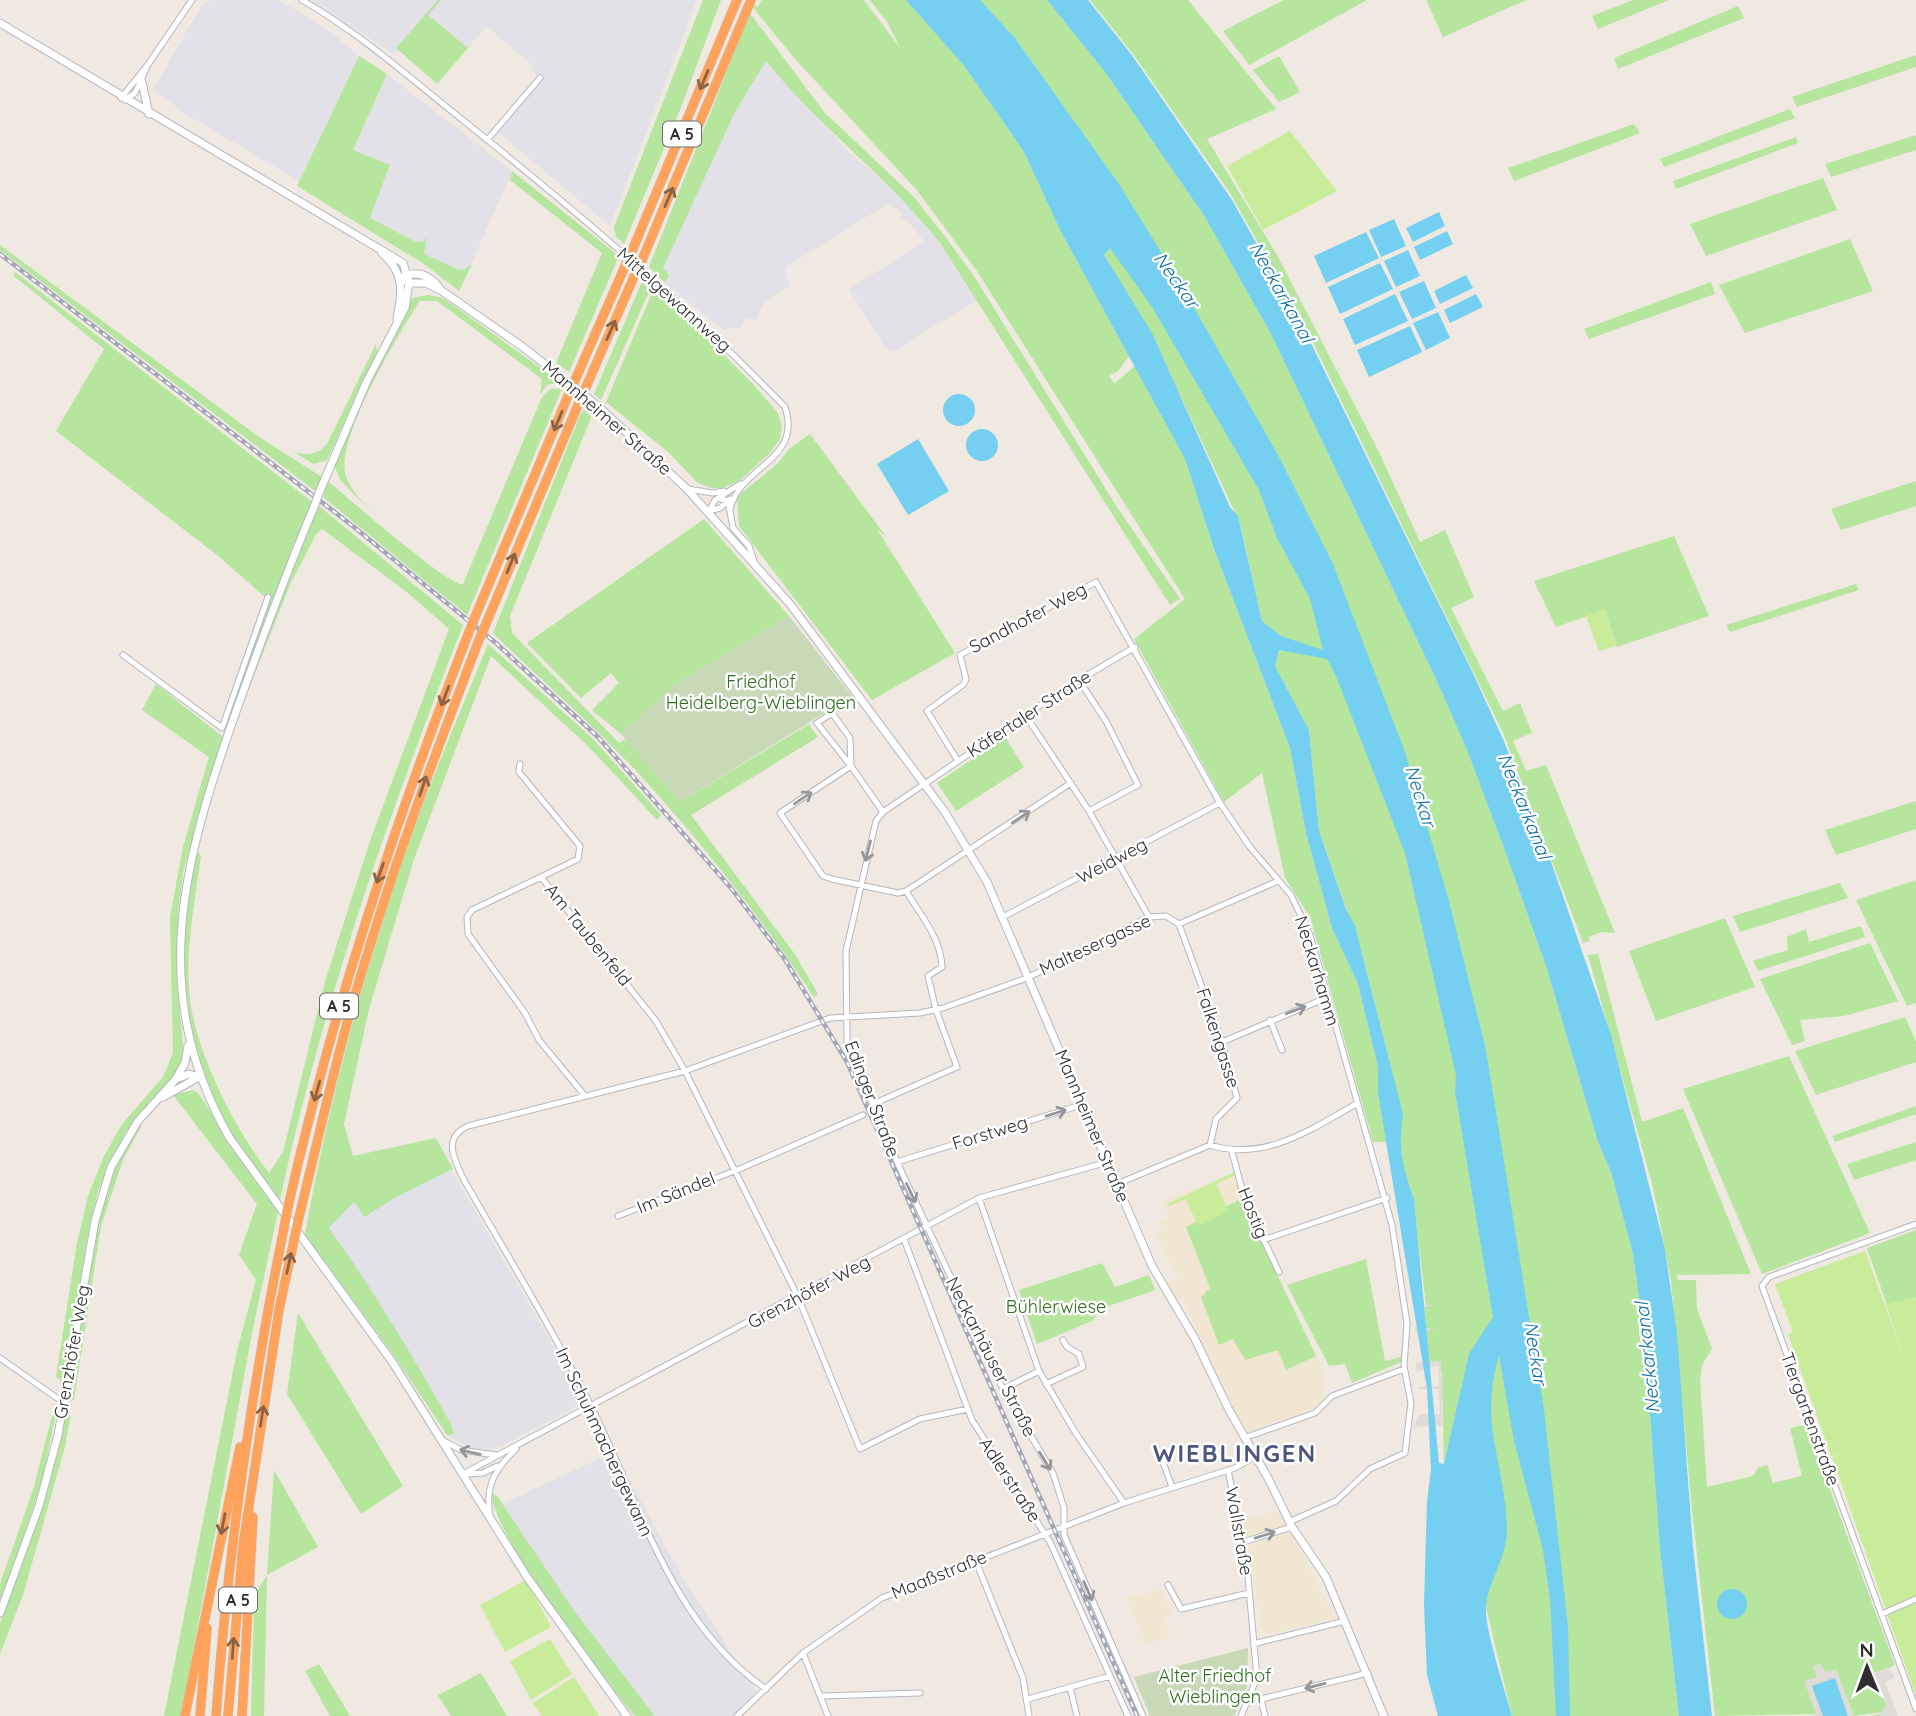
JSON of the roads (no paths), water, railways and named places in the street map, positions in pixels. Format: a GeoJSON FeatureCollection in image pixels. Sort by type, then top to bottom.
{"type":"FeatureCollection","features":[{"type":"Feature","properties":{"kind":"highway","name":"A 5"},"geometry":{"type":"LineString","coordinates":[[216,1716],[223,1620],[248,1419],[270,1300],[288,1207],[362,927],[422,754],[475,617],[737,0]]}},
{"type":"Feature","properties":{"kind":"highway","name":"A 5"},"geometry":{"type":"LineString","coordinates":[[228,1716],[251,1484],[279,1310],[332,1077],[366,957],[434,757],[479,640],[751,0]]}},
{"type":"Feature","properties":{"kind":"highway"},"geometry":{"type":"LineString","coordinates":[[185,1716],[233,1471],[248,1419]]}},
{"type":"Feature","properties":{"kind":"highway","name":"A 5"},"geometry":{"type":"LineString","coordinates":[[245,1716],[254,1507],[251,1484]]}},
{"type":"Feature","properties":{"kind":"highway"},"geometry":{"type":"LineString","coordinates":[[200,1716],[212,1578]]}},
{"type":"Feature","properties":{"kind":"main road"},"geometry":{"type":"LineString","coordinates":[[0,23],[123,99],[374,245],[406,278],[395,325],[351,416],[225,730],[186,884],[180,954],[188,1038],[187,1056],[176,1079]]}},
{"type":"Feature","properties":{"kind":"main road"},"geometry":{"type":"LineString","coordinates":[[142,82],[149,114]]}},
{"type":"Feature","properties":{"kind":"main road","name":"Mannheimer Straße"},"geometry":{"type":"LineString","coordinates":[[406,278],[442,291],[562,376],[709,511],[790,604],[925,784],[970,850],[1003,917],[1152,1266],[1195,1339],[1244,1438],[1291,1524],[1326,1577],[1368,1672],[1384,1716]]}},
{"type":"Feature","properties":{"kind":"main road"},"geometry":{"type":"LineString","coordinates":[[188,1038],[208,1098],[246,1162],[393,1363],[562,1628],[627,1716]]}},
{"type":"Feature","properties":{"kind":"main road"},"geometry":{"type":"LineString","coordinates":[[176,1079],[190,1074],[199,1077]]}},
{"type":"Feature","properties":{"kind":"main road","name":"Grenzhöfer Weg"},"geometry":{"type":"LineString","coordinates":[[156,1101],[199,1077]]}},
{"type":"Feature","properties":{"kind":"main road","name":"Grenzhöfer Weg"},"geometry":{"type":"LineString","coordinates":[[0,1613],[38,1506],[64,1403],[102,1195],[111,1167],[124,1142],[176,1079]]}},
{"type":"Feature","properties":{"kind":"main road"},"geometry":{"type":"LineString","coordinates":[[184,1087],[198,1089],[208,1098]]}},
{"type":"Feature","properties":{"kind":"street"},"geometry":{"type":"LineString","coordinates":[[123,99],[192,0]]}},
{"type":"Feature","properties":{"kind":"street","name":"Mittelgewannweg"},"geometry":{"type":"LineString","coordinates":[[302,0],[362,40],[655,279],[785,407],[789,426],[782,447],[746,481],[718,498],[709,511]]}},
{"type":"Feature","properties":{"kind":"street"},"geometry":{"type":"LineString","coordinates":[[123,99],[142,82],[147,66]]}},
{"type":"Feature","properties":{"kind":"street"},"geometry":{"type":"LineString","coordinates":[[487,140],[540,78]]}},
{"type":"Feature","properties":{"kind":"street","name":"Mittelgewannweg"},"geometry":{"type":"LineString","coordinates":[[687,489],[713,493],[734,490]]}},
{"type":"Feature","properties":{"kind":"street"},"geometry":{"type":"LineString","coordinates":[[730,510],[734,490]]}},
{"type":"Feature","properties":{"kind":"street","name":"Mittelgewannweg"},"geometry":{"type":"LineString","coordinates":[[709,511],[728,501],[734,490]]}},
{"type":"Feature","properties":{"kind":"street"},"geometry":{"type":"LineString","coordinates":[[718,498],[728,501],[730,510]]}},
{"type":"Feature","properties":{"kind":"street","name":"Mannheimer Straße"},"geometry":{"type":"LineString","coordinates":[[730,510],[733,528],[749,546],[755,564]]}},
{"type":"Feature","properties":{"kind":"street","name":"Neckarhamm"},"geometry":{"type":"LineString","coordinates":[[1096,582],[1135,647],[1220,803],[1250,847],[1291,895],[1305,923],[1356,1104],[1387,1198],[1407,1323],[1404,1369],[1411,1403],[1405,1453],[1370,1469],[1336,1501],[1291,1524]]}},
{"type":"Feature","properties":{"kind":"street","name":"Sandhofer Weg"},"geometry":{"type":"LineString","coordinates":[[958,761],[927,711],[964,684],[966,679],[960,655],[1096,582]]}},
{"type":"Feature","properties":{"kind":"street"},"geometry":{"type":"LineString","coordinates":[[123,655],[225,730],[268,597]]}},
{"type":"Feature","properties":{"kind":"street","name":"Käfertaler Straße"},"geometry":{"type":"LineString","coordinates":[[925,784],[1079,680],[1135,647]]}},
{"type":"Feature","properties":{"kind":"street"},"geometry":{"type":"LineString","coordinates":[[1079,680],[1106,721],[1138,785],[1089,811]]}},
{"type":"Feature","properties":{"kind":"street"},"geometry":{"type":"LineString","coordinates":[[851,766],[850,738],[832,713],[817,723],[883,812],[925,784]]}},
{"type":"Feature","properties":{"kind":"street"},"geometry":{"type":"LineString","coordinates":[[1026,716],[1089,811],[1149,917]]}},
{"type":"Feature","properties":{"kind":"street"},"geometry":{"type":"LineString","coordinates":[[520,764],[519,772],[580,846],[578,859],[541,877]]}},
{"type":"Feature","properties":{"kind":"street"},"geometry":{"type":"LineString","coordinates":[[851,766],[780,813],[823,876],[898,893],[906,891],[1071,783]]}},
{"type":"Feature","properties":{"kind":"street","name":"Weidweg"},"geometry":{"type":"LineString","coordinates":[[1003,917],[1220,803]]}},
{"type":"Feature","properties":{"kind":"street","name":"Edinger Straße"},"geometry":{"type":"LineString","coordinates":[[883,812],[876,821],[845,963],[847,1043],[927,1225]]}},
{"type":"Feature","properties":{"kind":"street","name":"Am Taubenfeld"},"geometry":{"type":"LineString","coordinates":[[585,1096],[538,1040],[525,1013],[467,934],[467,917],[472,910],[541,877],[656,1021],[685,1071],[798,1297],[860,1448],[920,1419],[942,1418],[968,1409]]}},
{"type":"Feature","properties":{"kind":"street","name":"Maltesergasse"},"geometry":{"type":"LineString","coordinates":[[1027,978],[1149,917],[1166,916],[1179,924],[1278,881]]}},
{"type":"Feature","properties":{"kind":"street"},"geometry":{"type":"LineString","coordinates":[[873,1104],[957,1067],[936,1010],[928,976],[942,967],[942,956],[934,936],[906,891]]}},
{"type":"Feature","properties":{"kind":"street","name":"Falkengasse"},"geometry":{"type":"LineString","coordinates":[[1179,924],[1222,1042],[1237,1098],[1216,1119],[1210,1145]]}},
{"type":"Feature","properties":{"kind":"street"},"geometry":{"type":"LineString","coordinates":[[585,1096],[685,1071],[767,1039],[846,1015],[936,1010],[1027,978]]}},
{"type":"Feature","properties":{"kind":"street"},"geometry":{"type":"LineString","coordinates":[[1222,1042],[1326,998]]}},
{"type":"Feature","properties":{"kind":"street"},"geometry":{"type":"LineString","coordinates":[[1270,1020],[1282,1051]]}},
{"type":"Feature","properties":{"kind":"street","name":"Im Schuhmachergewann"},"geometry":{"type":"LineString","coordinates":[[585,1096],[468,1126],[458,1131],[452,1139],[452,1149],[464,1180],[592,1408],[671,1581],[698,1620],[728,1655],[766,1689]]}},
{"type":"Feature","properties":{"kind":"street","name":"Forstweg"},"geometry":{"type":"LineString","coordinates":[[897,1161],[1084,1104]]}},
{"type":"Feature","properties":{"kind":"street"},"geometry":{"type":"LineString","coordinates":[[1117,1184],[1210,1145],[1231,1152],[1279,1144],[1296,1138],[1356,1104]]}},
{"type":"Feature","properties":{"kind":"street","name":"Im Sändel"},"geometry":{"type":"LineString","coordinates":[[618,1216],[863,1115]]}},
{"type":"Feature","properties":{"kind":"street","name":"Hostig"},"geometry":{"type":"LineString","coordinates":[[1231,1152],[1245,1199],[1279,1272]]}},
{"type":"Feature","properties":{"kind":"street","name":"Grenzhöfer Weg"},"geometry":{"type":"LineString","coordinates":[[463,1474],[592,1408],[979,1198],[1108,1162]]}},
{"type":"Feature","properties":{"kind":"street"},"geometry":{"type":"LineString","coordinates":[[979,1198],[1046,1384],[1124,1503]]}},
{"type":"Feature","properties":{"kind":"street"},"geometry":{"type":"LineString","coordinates":[[1263,1240],[1387,1198]]}},
{"type":"Feature","properties":{"kind":"street","name":"Tiergartenstraße"},"geometry":{"type":"LineString","coordinates":[[1916,1224],[1769,1277],[1762,1286],[1916,1709]]}},
{"type":"Feature","properties":{"kind":"street","name":"Neckarhäuser Straße"},"geometry":{"type":"LineString","coordinates":[[927,1225],[1003,1390],[1054,1475],[1065,1526]]}},
{"type":"Feature","properties":{"kind":"street","name":"Adlerstraße"},"geometry":{"type":"LineString","coordinates":[[904,1239],[968,1409],[986,1444],[1045,1533],[1128,1716]]}},
{"type":"Feature","properties":{"kind":"street"},"geometry":{"type":"LineString","coordinates":[[1046,1384],[1083,1367],[1079,1354],[1067,1347],[1063,1340]]}},
{"type":"Feature","properties":{"kind":"street"},"geometry":{"type":"LineString","coordinates":[[0,1358],[64,1403]]}},
{"type":"Feature","properties":{"kind":"street"},"geometry":{"type":"LineString","coordinates":[[1244,1438],[1315,1413],[1332,1396],[1404,1369]]}},
{"type":"Feature","properties":{"kind":"street"},"geometry":{"type":"LineString","coordinates":[[1003,1390],[1040,1371]]}},
{"type":"Feature","properties":{"kind":"street"},"geometry":{"type":"LineString","coordinates":[[444,1441],[461,1450],[499,1455]]}},
{"type":"Feature","properties":{"kind":"street","name":"Grenzhöfer Weg"},"geometry":{"type":"LineString","coordinates":[[463,1474],[483,1473],[500,1464],[519,1446]]}},
{"type":"Feature","properties":{"kind":"street"},"geometry":{"type":"LineString","coordinates":[[1159,1451],[1172,1487]]}},
{"type":"Feature","properties":{"kind":"street","name":"Maaßstraße"},"geometry":{"type":"LineString","coordinates":[[737,1716],[803,1653],[882,1598],[975,1559],[1124,1503],[1228,1469],[1256,1456]]}},
{"type":"Feature","properties":{"kind":"street","name":"Grenzhöfer Weg"},"geometry":{"type":"LineString","coordinates":[[491,1520],[488,1492],[500,1464]]}},
{"type":"Feature","properties":{"kind":"street","name":"Wallstraße"},"geometry":{"type":"LineString","coordinates":[[1228,1469],[1243,1542],[1249,1592],[1256,1678],[1252,1691]]}},
{"type":"Feature","properties":{"kind":"street"},"geometry":{"type":"LineString","coordinates":[[1243,1542],[1291,1524]]}},
{"type":"Feature","properties":{"kind":"street","name":"Adlerstraße"},"geometry":{"type":"LineString","coordinates":[[1065,1526],[1079,1570],[1143,1716]]}},
{"type":"Feature","properties":{"kind":"street"},"geometry":{"type":"LineString","coordinates":[[975,1559],[1023,1678],[1029,1716]]}},
{"type":"Feature","properties":{"kind":"street","name":"Wallstraße"},"geometry":{"type":"LineString","coordinates":[[1168,1585],[1181,1609],[1249,1592]]}},
{"type":"Feature","properties":{"kind":"street"},"geometry":{"type":"LineString","coordinates":[[1882,1614],[1916,1599]]}},
{"type":"Feature","properties":{"kind":"street"},"geometry":{"type":"LineString","coordinates":[[1253,1644],[1346,1620]]}},
{"type":"Feature","properties":{"kind":"street"},"geometry":{"type":"LineString","coordinates":[[803,1653],[828,1716]]}},
{"type":"Feature","properties":{"kind":"street"},"geometry":{"type":"LineString","coordinates":[[1261,1699],[1368,1672]]}},
{"type":"Feature","properties":{"kind":"street"},"geometry":{"type":"LineString","coordinates":[[1028,1699],[1110,1676]]}},
{"type":"Feature","properties":{"kind":"street"},"geometry":{"type":"LineString","coordinates":[[1070,1687],[1077,1716]]}},
{"type":"Feature","properties":{"kind":"street"},"geometry":{"type":"LineString","coordinates":[[1241,1716],[1252,1691],[1261,1699],[1265,1716]]}},
{"type":"Feature","properties":{"kind":"street"},"geometry":{"type":"LineString","coordinates":[[822,1696],[920,1693]]}},
{"type":"Feature","properties":{"kind":"water","name":"Neckar"},"geometry":{"type":"Polygon","coordinates":[[[906,0],[980,0],[1015,38],[1119,184],[1180,283],[1278,455],[1333,564],[1405,752],[1449,901],[1486,1050],[1544,1410],[1568,1626],[1570,1716],[1556,1716],[1550,1599],[1543,1550],[1514,1441],[1499,1356],[1491,1403],[1507,1530],[1504,1550],[1487,1597],[1486,1617],[1512,1716],[1438,1716],[1427,1675],[1424,1605],[1427,1501],[1431,1470],[1427,1389],[1378,1093],[1378,1067],[1358,984],[1332,928],[1306,833],[1290,748],[1214,549],[1185,459],[1060,230],[1024,152],[965,67],[906,0]],[[1110,248],[1104,255],[1152,333],[1230,507],[1238,516],[1262,621],[1281,636],[1323,650],[1310,599],[1277,538],[1259,490],[1152,307],[1110,248]],[[1279,650],[1275,666],[1309,730],[1319,831],[1346,909],[1355,926],[1403,1114],[1402,1157],[1414,1199],[1439,1463],[1444,1464],[1469,1354],[1493,1317],[1455,1092],[1456,1075],[1405,853],[1336,676],[1327,659],[1279,650]]]}},
{"type":"Feature","properties":{"kind":"water","name":"Neckarkanal"},"geometry":{"type":"Polygon","coordinates":[[[1047,0],[1088,0],[1131,54],[1232,200],[1299,319],[1470,667],[1503,739],[1546,847],[1611,1035],[1665,1249],[1677,1333],[1693,1547],[1712,1716],[1679,1716],[1660,1549],[1644,1334],[1633,1254],[1611,1172],[1598,1142],[1547,969],[1467,750],[1436,679],[1271,334],[1205,217],[1105,72],[1047,0]]]}},
{"type":"Feature","properties":{"kind":"water"},"geometry":{"type":"Polygon","coordinates":[[[1439,212],[1445,226],[1413,242],[1406,228],[1439,212]]]}},
{"type":"Feature","properties":{"kind":"water"},"geometry":{"type":"Polygon","coordinates":[[[1394,219],[1406,246],[1381,257],[1369,230],[1394,219]]]}},
{"type":"Feature","properties":{"kind":"water"},"geometry":{"type":"Polygon","coordinates":[[[1447,231],[1453,244],[1420,260],[1414,247],[1447,231]]]}},
{"type":"Feature","properties":{"kind":"water"},"geometry":{"type":"Polygon","coordinates":[[[1366,232],[1379,258],[1326,283],[1314,256],[1366,232]]]}},
{"type":"Feature","properties":{"kind":"water"},"geometry":{"type":"Polygon","coordinates":[[[1408,250],[1420,276],[1396,287],[1384,261],[1408,250]]]}},
{"type":"Feature","properties":{"kind":"water"},"geometry":{"type":"Polygon","coordinates":[[[1380,263],[1393,289],[1340,314],[1328,287],[1380,263]]]}},
{"type":"Feature","properties":{"kind":"water"},"geometry":{"type":"Polygon","coordinates":[[[1466,275],[1473,288],[1440,304],[1434,291],[1466,275]]]}},
{"type":"Feature","properties":{"kind":"water"},"geometry":{"type":"Polygon","coordinates":[[[1424,281],[1436,308],[1412,319],[1399,292],[1424,281]]]}},
{"type":"Feature","properties":{"kind":"water"},"geometry":{"type":"Polygon","coordinates":[[[1395,294],[1408,321],[1355,345],[1343,319],[1395,294]]]}},
{"type":"Feature","properties":{"kind":"water"},"geometry":{"type":"Polygon","coordinates":[[[1476,294],[1483,307],[1450,323],[1444,310],[1476,294]]]}},
{"type":"Feature","properties":{"kind":"water"},"geometry":{"type":"Polygon","coordinates":[[[1438,312],[1450,338],[1426,350],[1413,323],[1438,312]]]}},
{"type":"Feature","properties":{"kind":"water"},"geometry":{"type":"Polygon","coordinates":[[[1410,326],[1422,352],[1369,377],[1357,350],[1410,326]]]}},
{"type":"Feature","properties":{"kind":"water"},"geometry":{"type":"Polygon","coordinates":[[[959,394],[971,398],[975,410],[971,422],[959,426],[947,422],[943,410],[947,398],[959,394]]]}},
{"type":"Feature","properties":{"kind":"water"},"geometry":{"type":"Polygon","coordinates":[[[982,429],[993,434],[998,445],[993,456],[982,461],[971,456],[966,445],[971,434],[982,429]]]}},
{"type":"Feature","properties":{"kind":"water"},"geometry":{"type":"Polygon","coordinates":[[[918,439],[949,491],[908,515],[877,464],[918,439]]]}},
{"type":"Feature","properties":{"kind":"water"},"geometry":{"type":"Polygon","coordinates":[[[1732,1589],[1743,1593],[1747,1604],[1743,1615],[1732,1619],[1721,1615],[1717,1604],[1721,1593],[1732,1589]]]}},
{"type":"Feature","properties":{"kind":"water"},"geometry":{"type":"Polygon","coordinates":[[[1835,1678],[1848,1716],[1823,1716],[1812,1686],[1835,1678]]]}},
{"type":"Feature","properties":{"kind":"railway"},"geometry":{"type":"LineString","coordinates":[[0,254],[354,527],[497,644],[598,737],[731,888],[784,958],[847,1062],[1137,1716]]}},
{"type":"Feature","properties":{"kind":"district","name":"WIEBLINGEN"},"geometry":{"type":"Point","coordinates":[1235,1454]}},
{"type":"Feature","properties":{"kind":"park label","name":"Friedhof Heidelberg-Wieblingen"},"geometry":{"type":"Point","coordinates":[761,692]}},
{"type":"Feature","properties":{"kind":"park label","name":"Bühlerwiese"},"geometry":{"type":"Point","coordinates":[1056,1307]}},
{"type":"Feature","properties":{"kind":"park label","name":"Alter Friedhof Wieblingen"},"geometry":{"type":"Point","coordinates":[1215,1686]}}]}
